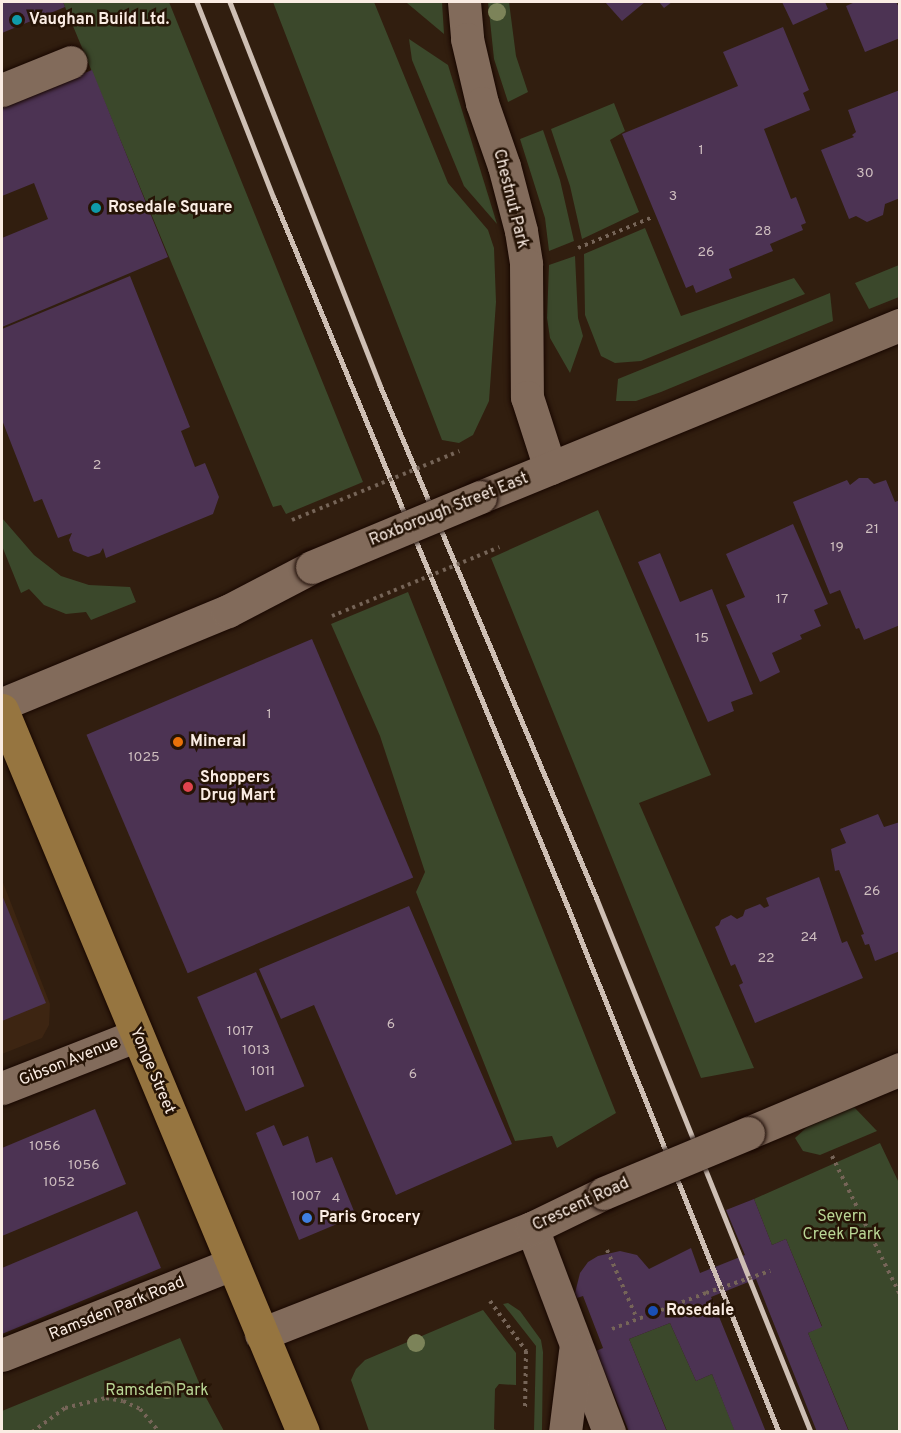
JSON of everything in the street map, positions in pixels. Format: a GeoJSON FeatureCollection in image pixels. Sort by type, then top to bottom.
{"type":"FeatureCollection","features":[{"type":"Feature","properties":{"kind":"main road","name":"Yonge Street"},"geometry":{"type":"LineString","coordinates":[[2,710],[303,1431]]}},
{"type":"Feature","properties":{"kind":"street","name":"Chestnut Park"},"geometry":{"type":"LineString","coordinates":[[464,2],[467,39],[482,103],[504,166],[521,231],[526,264],[527,397],[550,468]]}},
{"type":"Feature","properties":{"kind":"street"},"geometry":{"type":"LineString","coordinates":[[2,90],[71,62]]}},
{"type":"Feature","properties":{"kind":"street","name":"Roxborough Street East"},"geometry":{"type":"LineString","coordinates":[[2,704],[228,611],[312,567],[900,325]]}},
{"type":"Feature","properties":{"kind":"street","name":"Gibson Avenue"},"geometry":{"type":"LineString","coordinates":[[2,1088],[137,1035]]}},
{"type":"Feature","properties":{"kind":"street","name":"Crescent Road"},"geometry":{"type":"LineString","coordinates":[[261,1334],[532,1228],[604,1193],[900,1069]]}},
{"type":"Feature","properties":{"kind":"street"},"geometry":{"type":"LineString","coordinates":[[532,1228],[575,1347],[609,1431]]}},
{"type":"Feature","properties":{"kind":"street","name":"Ramsden Park Road"},"geometry":{"type":"LineString","coordinates":[[2,1355],[232,1264]]}},
{"type":"Feature","properties":{"kind":"street"},"geometry":{"type":"LineString","coordinates":[[565,1431],[575,1347]]}},
{"type":"Feature","properties":{"kind":"path"},"geometry":{"type":"LineString","coordinates":[[578,248],[653,217]]}},
{"type":"Feature","properties":{"kind":"path"},"geometry":{"type":"LineString","coordinates":[[292,520],[459,451]]}},
{"type":"Feature","properties":{"kind":"path"},"geometry":{"type":"LineString","coordinates":[[332,616],[499,547]]}},
{"type":"Feature","properties":{"kind":"path"},"geometry":{"type":"LineString","coordinates":[[832,1156],[900,1295]]}},
{"type":"Feature","properties":{"kind":"path"},"geometry":{"type":"LineString","coordinates":[[607,1250],[637,1319]]}},
{"type":"Feature","properties":{"kind":"path"},"geometry":{"type":"LineString","coordinates":[[609,1330],[770,1271]]}},
{"type":"Feature","properties":{"kind":"path"},"geometry":{"type":"LineString","coordinates":[[490,1301],[526,1351],[524,1420]]}},
{"type":"Feature","properties":{"kind":"path"},"geometry":{"type":"LineString","coordinates":[[32,1431],[65,1408],[106,1398],[123,1401],[140,1409],[159,1431]]}},
{"type":"Feature","properties":{"kind":"shaded area"},"geometry":{"type":"Polygon","coordinates":[[[2,880],[50,1004],[49,1025],[42,1038],[2,1054],[2,880]]]}},
{"type":"Feature","properties":{"kind":"green space"},"geometry":{"type":"Polygon","coordinates":[[[63,2],[169,2],[363,482],[286,514],[281,505],[273,507],[63,2]]]}},
{"type":"Feature","properties":{"kind":"green space"},"geometry":{"type":"Polygon","coordinates":[[[273,2],[374,2],[448,183],[488,230],[494,248],[496,302],[489,401],[473,435],[459,443],[442,440],[273,2]]]}},
{"type":"Feature","properties":{"kind":"green space"},"geometry":{"type":"Polygon","coordinates":[[[442,2],[444,34],[407,3],[442,2]]]}},
{"type":"Feature","properties":{"kind":"green space"},"geometry":{"type":"Polygon","coordinates":[[[488,2],[509,2],[516,56],[528,92],[508,102],[494,59],[488,2]]]}},
{"type":"Feature","properties":{"kind":"green space"},"geometry":{"type":"Polygon","coordinates":[[[409,39],[448,65],[497,224],[464,186],[412,60],[409,39]]]}},
{"type":"Feature","properties":{"kind":"green space"},"geometry":{"type":"Polygon","coordinates":[[[614,103],[625,131],[610,140],[639,212],[582,239],[570,186],[551,129],[614,103]]]}},
{"type":"Feature","properties":{"kind":"green space"},"geometry":{"type":"Polygon","coordinates":[[[543,130],[560,180],[574,241],[549,251],[545,218],[520,139],[543,130]]]}},
{"type":"Feature","properties":{"kind":"green space"},"geometry":{"type":"Polygon","coordinates":[[[645,228],[681,316],[794,278],[805,294],[641,361],[615,363],[601,356],[585,315],[584,254],[645,228]]]}},
{"type":"Feature","properties":{"kind":"green space"},"geometry":{"type":"Polygon","coordinates":[[[575,256],[578,318],[583,336],[570,373],[550,338],[547,318],[549,265],[575,256]]]}},
{"type":"Feature","properties":{"kind":"green space"},"geometry":{"type":"Polygon","coordinates":[[[899,265],[899,297],[869,309],[855,283],[899,265]]]}},
{"type":"Feature","properties":{"kind":"green space"},"geometry":{"type":"Polygon","coordinates":[[[830,293],[833,321],[661,392],[636,401],[616,401],[618,379],[830,293]]]}},
{"type":"Feature","properties":{"kind":"green space"},"geometry":{"type":"Polygon","coordinates":[[[598,510],[711,775],[639,803],[754,1068],[701,1078],[491,558],[598,510]]]}},
{"type":"Feature","properties":{"kind":"green space"},"geometry":{"type":"Polygon","coordinates":[[[2,518],[34,555],[61,576],[89,585],[130,587],[136,602],[91,620],[86,612],[66,614],[44,605],[29,589],[21,593],[2,546],[2,518]]]}},
{"type":"Feature","properties":{"kind":"green space"},"geometry":{"type":"Polygon","coordinates":[[[408,592],[616,1113],[557,1148],[552,1136],[515,1141],[416,892],[425,872],[380,736],[331,624],[408,592]]]}},
{"type":"Feature","properties":{"kind":"green space"},"geometry":{"type":"Polygon","coordinates":[[[854,1107],[877,1131],[820,1155],[803,1151],[795,1138],[807,1127],[854,1107]]]}},
{"type":"Feature","properties":{"kind":"green space","name":"Severn Creek Park"},"geometry":{"type":"Polygon","coordinates":[[[880,1143],[899,1183],[899,1431],[849,1431],[808,1333],[822,1326],[786,1239],[772,1245],[754,1199],[880,1143]]]}},
{"type":"Feature","properties":{"kind":"green space"},"geometry":{"type":"Polygon","coordinates":[[[508,1303],[520,1311],[541,1340],[543,1352],[542,1431],[534,1431],[536,1346],[503,1304],[508,1303]]]}},
{"type":"Feature","properties":{"kind":"green space"},"geometry":{"type":"Polygon","coordinates":[[[483,1310],[516,1353],[516,1385],[499,1384],[495,1389],[494,1429],[498,1431],[369,1431],[351,1380],[356,1369],[365,1360],[483,1310]]]}},
{"type":"Feature","properties":{"kind":"green space"},"geometry":{"type":"Polygon","coordinates":[[[670,1323],[696,1381],[712,1374],[735,1431],[667,1431],[629,1339],[670,1323]]]}},
{"type":"Feature","properties":{"kind":"green space","name":"Ramsden Park"},"geometry":{"type":"Polygon","coordinates":[[[180,1338],[203,1392],[224,1431],[2,1431],[2,1411],[180,1338]]]}},
{"type":"Feature","properties":{"kind":"building","name":"Vaughan Build Ltd."},"geometry":{"type":"Polygon","coordinates":[[[2,2],[63,2],[65,7],[2,33],[2,2]]]}},
{"type":"Feature","properties":{"kind":"building"},"geometry":{"type":"Polygon","coordinates":[[[605,2],[645,2],[622,21],[605,2]]]}},
{"type":"Feature","properties":{"kind":"building"},"geometry":{"type":"Polygon","coordinates":[[[659,2],[672,2],[664,8],[659,2]]]}},
{"type":"Feature","properties":{"kind":"building"},"geometry":{"type":"Polygon","coordinates":[[[782,2],[825,2],[828,9],[793,25],[782,2]]]}},
{"type":"Feature","properties":{"kind":"building"},"geometry":{"type":"Polygon","coordinates":[[[855,2],[896,2],[900,9],[900,38],[865,52],[846,6],[855,2]]]}},
{"type":"Feature","properties":{"kind":"building"},"geometry":{"type":"Polygon","coordinates":[[[783,27],[809,90],[803,93],[810,110],[764,129],[791,199],[796,197],[806,223],[801,225],[803,230],[770,244],[773,251],[729,269],[732,278],[696,293],[693,285],[686,288],[622,134],[738,86],[723,52],[783,27]]]}},
{"type":"Feature","properties":{"kind":"building","name":"Rosedale Square"},"geometry":{"type":"Polygon","coordinates":[[[92,70],[168,257],[2,327],[2,238],[48,219],[34,183],[2,196],[2,106],[92,70]]]}},
{"type":"Feature","properties":{"kind":"building"},"geometry":{"type":"Polygon","coordinates":[[[900,90],[900,198],[885,204],[883,215],[867,222],[856,216],[849,219],[821,150],[854,137],[852,135],[856,132],[848,110],[900,90]]]}},
{"type":"Feature","properties":{"kind":"building"},"geometry":{"type":"Polygon","coordinates":[[[130,276],[190,427],[181,431],[195,467],[205,463],[219,497],[213,514],[106,558],[103,548],[100,553],[88,557],[73,551],[69,540],[72,533],[58,538],[42,499],[34,502],[2,420],[2,329],[130,276]]]}},
{"type":"Feature","properties":{"kind":"building"},"geometry":{"type":"Polygon","coordinates":[[[859,478],[868,478],[874,484],[886,480],[895,502],[900,500],[900,625],[864,640],[859,628],[856,629],[840,590],[830,594],[793,502],[847,480],[850,485],[859,478]]]}},
{"type":"Feature","properties":{"kind":"building"},"geometry":{"type":"Polygon","coordinates":[[[793,524],[828,604],[814,610],[821,626],[800,635],[802,639],[772,653],[780,672],[760,682],[726,605],[745,597],[726,554],[793,524]]]}},
{"type":"Feature","properties":{"kind":"building"},"geometry":{"type":"Polygon","coordinates":[[[660,553],[680,602],[712,589],[753,694],[731,702],[734,711],[708,722],[638,562],[660,553]]]}},
{"type":"Feature","properties":{"kind":"building"},"geometry":{"type":"Polygon","coordinates":[[[312,639],[413,877],[188,973],[86,735],[312,639]]]}},
{"type":"Feature","properties":{"kind":"building"},"geometry":{"type":"Polygon","coordinates":[[[878,814],[884,827],[900,822],[900,951],[875,961],[869,944],[865,945],[861,935],[864,934],[839,870],[835,871],[831,849],[846,843],[840,829],[878,814]]]}},
{"type":"Feature","properties":{"kind":"building"},"geometry":{"type":"Polygon","coordinates":[[[819,877],[842,943],[847,941],[863,978],[755,1023],[739,985],[743,983],[735,964],[731,966],[715,927],[721,920],[731,915],[737,919],[743,916],[745,910],[760,904],[764,908],[769,906],[766,898],[819,877]]]}},
{"type":"Feature","properties":{"kind":"building"},"geometry":{"type":"Polygon","coordinates":[[[2,895],[46,1003],[2,1021],[2,895]]]}},
{"type":"Feature","properties":{"kind":"building"},"geometry":{"type":"Polygon","coordinates":[[[409,906],[512,1144],[396,1195],[314,1005],[281,1019],[259,969],[409,906]]]}},
{"type":"Feature","properties":{"kind":"building"},"geometry":{"type":"Polygon","coordinates":[[[256,972],[304,1086],[246,1111],[197,997],[256,972]]]}},
{"type":"Feature","properties":{"kind":"building"},"geometry":{"type":"Polygon","coordinates":[[[95,1109],[126,1184],[2,1236],[2,1148],[95,1109]]]}},
{"type":"Feature","properties":{"kind":"building"},"geometry":{"type":"Polygon","coordinates":[[[274,1125],[283,1146],[308,1136],[316,1163],[332,1157],[356,1216],[299,1240],[256,1133],[274,1125]]]}},
{"type":"Feature","properties":{"kind":"building","name":"Rosedale"},"geometry":{"type":"Polygon","coordinates":[[[754,1199],[772,1245],[786,1239],[822,1327],[808,1333],[849,1432],[817,1432],[756,1279],[711,1297],[766,1432],[735,1432],[712,1374],[696,1381],[670,1323],[629,1339],[667,1432],[629,1432],[596,1351],[603,1348],[583,1296],[577,1298],[575,1293],[580,1273],[588,1262],[598,1256],[620,1251],[637,1255],[649,1269],[691,1248],[700,1273],[745,1255],[726,1210],[754,1199]]]}},
{"type":"Feature","properties":{"kind":"building"},"geometry":{"type":"Polygon","coordinates":[[[137,1211],[161,1268],[2,1334],[2,1268],[137,1211]]]}},
{"type":"Feature","properties":{"kind":"railway"},"geometry":{"type":"LineString","coordinates":[[197,2],[274,198],[570,912],[779,1432]]}},
{"type":"Feature","properties":{"kind":"railway"},"geometry":{"type":"LineString","coordinates":[[230,2],[380,385],[597,899],[811,1432]]}},
{"type":"Feature","properties":{"kind":"place","name":"Vaughan Build Ltd."},"geometry":{"type":"Point","coordinates":[17,20]}},
{"type":"Feature","properties":{"kind":"place","name":"Rosedale Square"},"geometry":{"type":"Point","coordinates":[96,208]}},
{"type":"Feature","properties":{"kind":"place","name":"Mineral"},"geometry":{"type":"Point","coordinates":[178,742]}},
{"type":"Feature","properties":{"kind":"place","name":"Shoppers Drug Mart"},"geometry":{"type":"Point","coordinates":[188,787]}},
{"type":"Feature","properties":{"kind":"place","name":"Paris Grocery"},"geometry":{"type":"Point","coordinates":[307,1218]}},
{"type":"Feature","properties":{"kind":"place","name":"Rosedale"},"geometry":{"type":"Point","coordinates":[653,1311]}}]}
